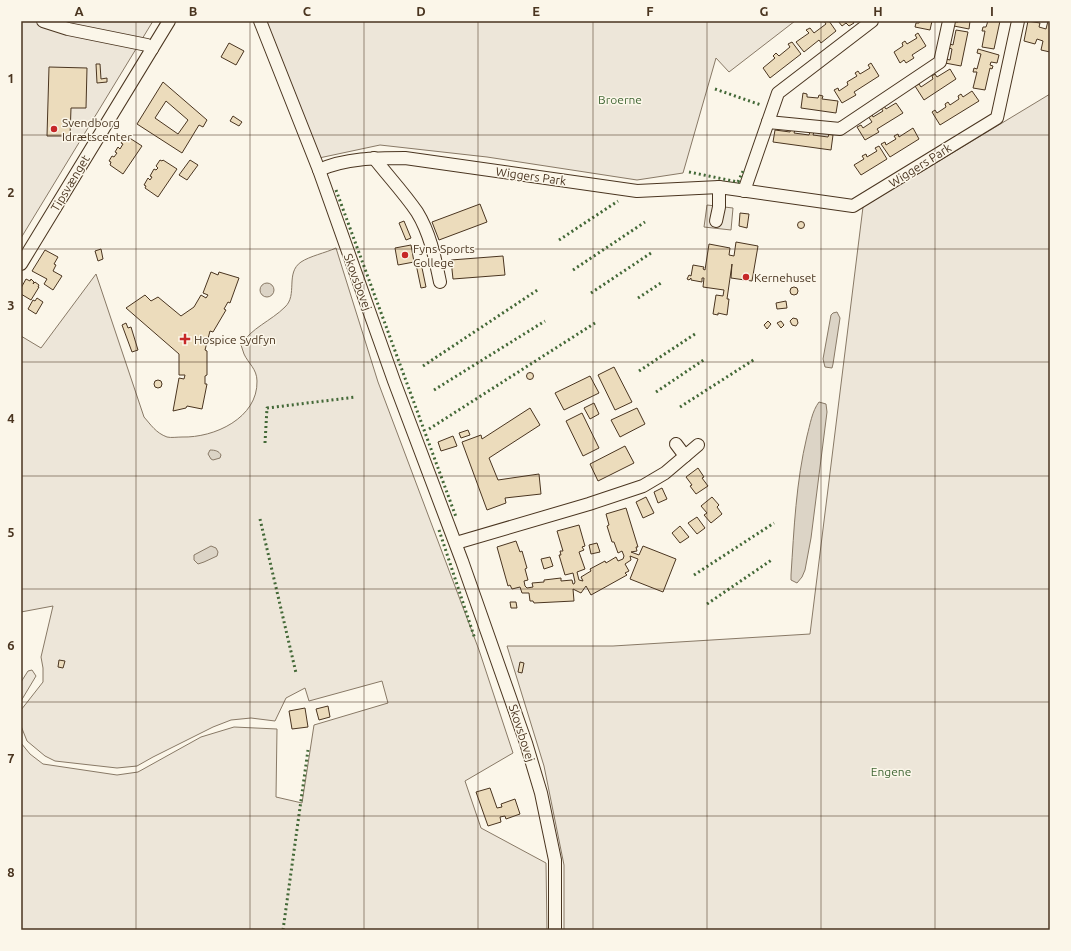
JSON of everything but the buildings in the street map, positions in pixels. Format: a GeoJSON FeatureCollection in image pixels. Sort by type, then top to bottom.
{"type":"FeatureCollection","features":[{"type":"Feature","properties":{"kind":"street"},"geometry":{"type":"LineString","coordinates":[[43,21],[73,31],[146,45],[152,49]]}},
{"type":"Feature","properties":{"kind":"street","name":"Tipsvænget"},"geometry":{"type":"LineString","coordinates":[[21,264],[169,21]]}},
{"type":"Feature","properties":{"kind":"street","name":"Skovsbovej"},"geometry":{"type":"LineString","coordinates":[[260,21],[319,170],[392,374],[456,543],[526,743],[541,793],[555,860],[555,930]]}},
{"type":"Feature","properties":{"kind":"street"},"geometry":{"type":"LineString","coordinates":[[744,191],[778,93],[872,21]]}},
{"type":"Feature","properties":{"kind":"street"},"geometry":{"type":"LineString","coordinates":[[768,122],[840,129],[940,62],[949,21]]}},
{"type":"Feature","properties":{"kind":"street","name":"Wiggers Park"},"geometry":{"type":"LineString","coordinates":[[319,170],[336,163],[374,158],[405,158],[637,191],[719,186],[744,191],[853,206],[997,118],[1018,21]]}},
{"type":"Feature","properties":{"kind":"street"},"geometry":{"type":"LineString","coordinates":[[374,158],[416,211],[426,229],[433,250],[440,282]]}},
{"type":"Feature","properties":{"kind":"street"},"geometry":{"type":"LineString","coordinates":[[716,221],[719,207],[719,186]]}},
{"type":"Feature","properties":{"kind":"street"},"geometry":{"type":"LineString","coordinates":[[676,444],[685,456]]}},
{"type":"Feature","properties":{"kind":"street"},"geometry":{"type":"LineString","coordinates":[[456,543],[643,486],[666,473],[698,445]]}},
{"type":"Feature","properties":{"kind":"green space","name":"Svendborg Idrætscenter"},"geometry":{"type":"Polygon","coordinates":[[[21,21],[153,21],[21,238],[21,21]]]}},
{"type":"Feature","properties":{"kind":"green space","name":"Broerne"},"geometry":{"type":"Polygon","coordinates":[[[265,21],[795,21],[729,72],[716,58],[683,173],[637,180],[487,157],[380,145],[319,158],[265,21]]]}},
{"type":"Feature","properties":{"kind":"green space","name":"Engene"},"geometry":{"type":"Polygon","coordinates":[[[1050,94],[1050,930],[564,930],[564,865],[544,766],[507,646],[613,646],[810,634],[863,207],[1050,94]]]}},
{"type":"Feature","properties":{"kind":"green space"},"geometry":{"type":"Polygon","coordinates":[[[336,248],[378,382],[479,650],[513,753],[465,781],[481,828],[546,863],[547,930],[21,930],[21,743],[30,754],[43,764],[117,775],[138,772],[201,737],[234,727],[277,729],[276,797],[302,803],[314,725],[388,703],[382,681],[309,701],[305,688],[286,698],[275,721],[251,718],[231,720],[213,727],[137,766],[117,768],[55,761],[45,756],[27,741],[21,726],[21,710],[43,682],[41,657],[53,606],[21,612],[21,336],[41,348],[96,274],[144,417],[151,426],[167,437],[207,434],[232,423],[242,415],[250,406],[255,394],[257,381],[256,373],[244,354],[241,345],[245,339],[280,312],[289,302],[291,296],[292,278],[296,267],[301,262],[336,248]]]}},
{"type":"Feature","properties":{"kind":"green space"},"geometry":{"type":"Polygon","coordinates":[[[32,670],[36,676],[21,701],[21,682],[28,671],[32,670]]]}},
{"type":"Feature","properties":{"kind":"shaded area"},"geometry":{"type":"Polygon","coordinates":[[[707,205],[733,208],[731,230],[704,227],[707,205]]]}},
{"type":"Feature","properties":{"kind":"shaded area"},"geometry":{"type":"Polygon","coordinates":[[[267,283],[272,285],[274,290],[272,295],[267,297],[262,295],[260,290],[262,285],[267,283]]]}},
{"type":"Feature","properties":{"kind":"shaded area"},"geometry":{"type":"Polygon","coordinates":[[[837,312],[840,318],[833,364],[832,368],[825,367],[823,359],[831,315],[837,312]]]}},
{"type":"Feature","properties":{"kind":"shaded area"},"geometry":{"type":"Polygon","coordinates":[[[819,402],[826,404],[827,412],[811,538],[805,570],[797,583],[791,580],[791,575],[794,523],[800,471],[813,414],[819,402]]]}},
{"type":"Feature","properties":{"kind":"shaded area"},"geometry":{"type":"Polygon","coordinates":[[[210,450],[219,453],[221,455],[220,458],[213,460],[211,459],[208,454],[210,450]]]}},
{"type":"Feature","properties":{"kind":"shaded area"},"geometry":{"type":"Polygon","coordinates":[[[211,546],[216,548],[218,552],[217,556],[198,564],[194,560],[194,555],[211,546]]]}},
{"type":"Feature","properties":{"kind":"hedge"},"geometry":{"type":"LineString","coordinates":[[715,89],[761,105]]}},
{"type":"Feature","properties":{"kind":"hedge"},"geometry":{"type":"LineString","coordinates":[[689,172],[738,182],[744,169]]}},
{"type":"Feature","properties":{"kind":"hedge"},"geometry":{"type":"LineString","coordinates":[[336,190],[456,517]]}},
{"type":"Feature","properties":{"kind":"hedge"},"geometry":{"type":"LineString","coordinates":[[559,240],[618,201]]}},
{"type":"Feature","properties":{"kind":"hedge"},"geometry":{"type":"LineString","coordinates":[[573,270],[645,222]]}},
{"type":"Feature","properties":{"kind":"hedge"},"geometry":{"type":"LineString","coordinates":[[591,293],[651,253]]}},
{"type":"Feature","properties":{"kind":"hedge"},"geometry":{"type":"LineString","coordinates":[[638,298],[661,283]]}},
{"type":"Feature","properties":{"kind":"hedge"},"geometry":{"type":"LineString","coordinates":[[423,366],[539,289]]}},
{"type":"Feature","properties":{"kind":"hedge"},"geometry":{"type":"LineString","coordinates":[[434,390],[545,321]]}},
{"type":"Feature","properties":{"kind":"hedge"},"geometry":{"type":"LineString","coordinates":[[429,429],[595,323]]}},
{"type":"Feature","properties":{"kind":"hedge"},"geometry":{"type":"LineString","coordinates":[[639,371],[695,334]]}},
{"type":"Feature","properties":{"kind":"hedge"},"geometry":{"type":"LineString","coordinates":[[656,392],[705,359]]}},
{"type":"Feature","properties":{"kind":"hedge"},"geometry":{"type":"LineString","coordinates":[[680,407],[755,359]]}},
{"type":"Feature","properties":{"kind":"hedge"},"geometry":{"type":"LineString","coordinates":[[265,443],[267,408],[356,397]]}},
{"type":"Feature","properties":{"kind":"hedge"},"geometry":{"type":"LineString","coordinates":[[260,519],[296,673]]}},
{"type":"Feature","properties":{"kind":"hedge"},"geometry":{"type":"LineString","coordinates":[[694,575],[774,523]]}},
{"type":"Feature","properties":{"kind":"hedge"},"geometry":{"type":"LineString","coordinates":[[439,530],[475,639]]}},
{"type":"Feature","properties":{"kind":"hedge"},"geometry":{"type":"LineString","coordinates":[[707,604],[773,559]]}},
{"type":"Feature","properties":{"kind":"hedge"},"geometry":{"type":"LineString","coordinates":[[283,930],[308,750]]}},
{"type":"Feature","properties":{"kind":"place","name":"Svendborg Idrætscenter"},"geometry":{"type":"Point","coordinates":[54,129]}},
{"type":"Feature","properties":{"kind":"place","name":"Fyns Sports College"},"geometry":{"type":"Point","coordinates":[405,255]}},
{"type":"Feature","properties":{"kind":"place","name":"Kernehuset"},"geometry":{"type":"Point","coordinates":[746,277]}},
{"type":"Feature","properties":{"kind":"place","name":"Hospice Sydfyn"},"geometry":{"type":"Point","coordinates":[185,339]}}]}
